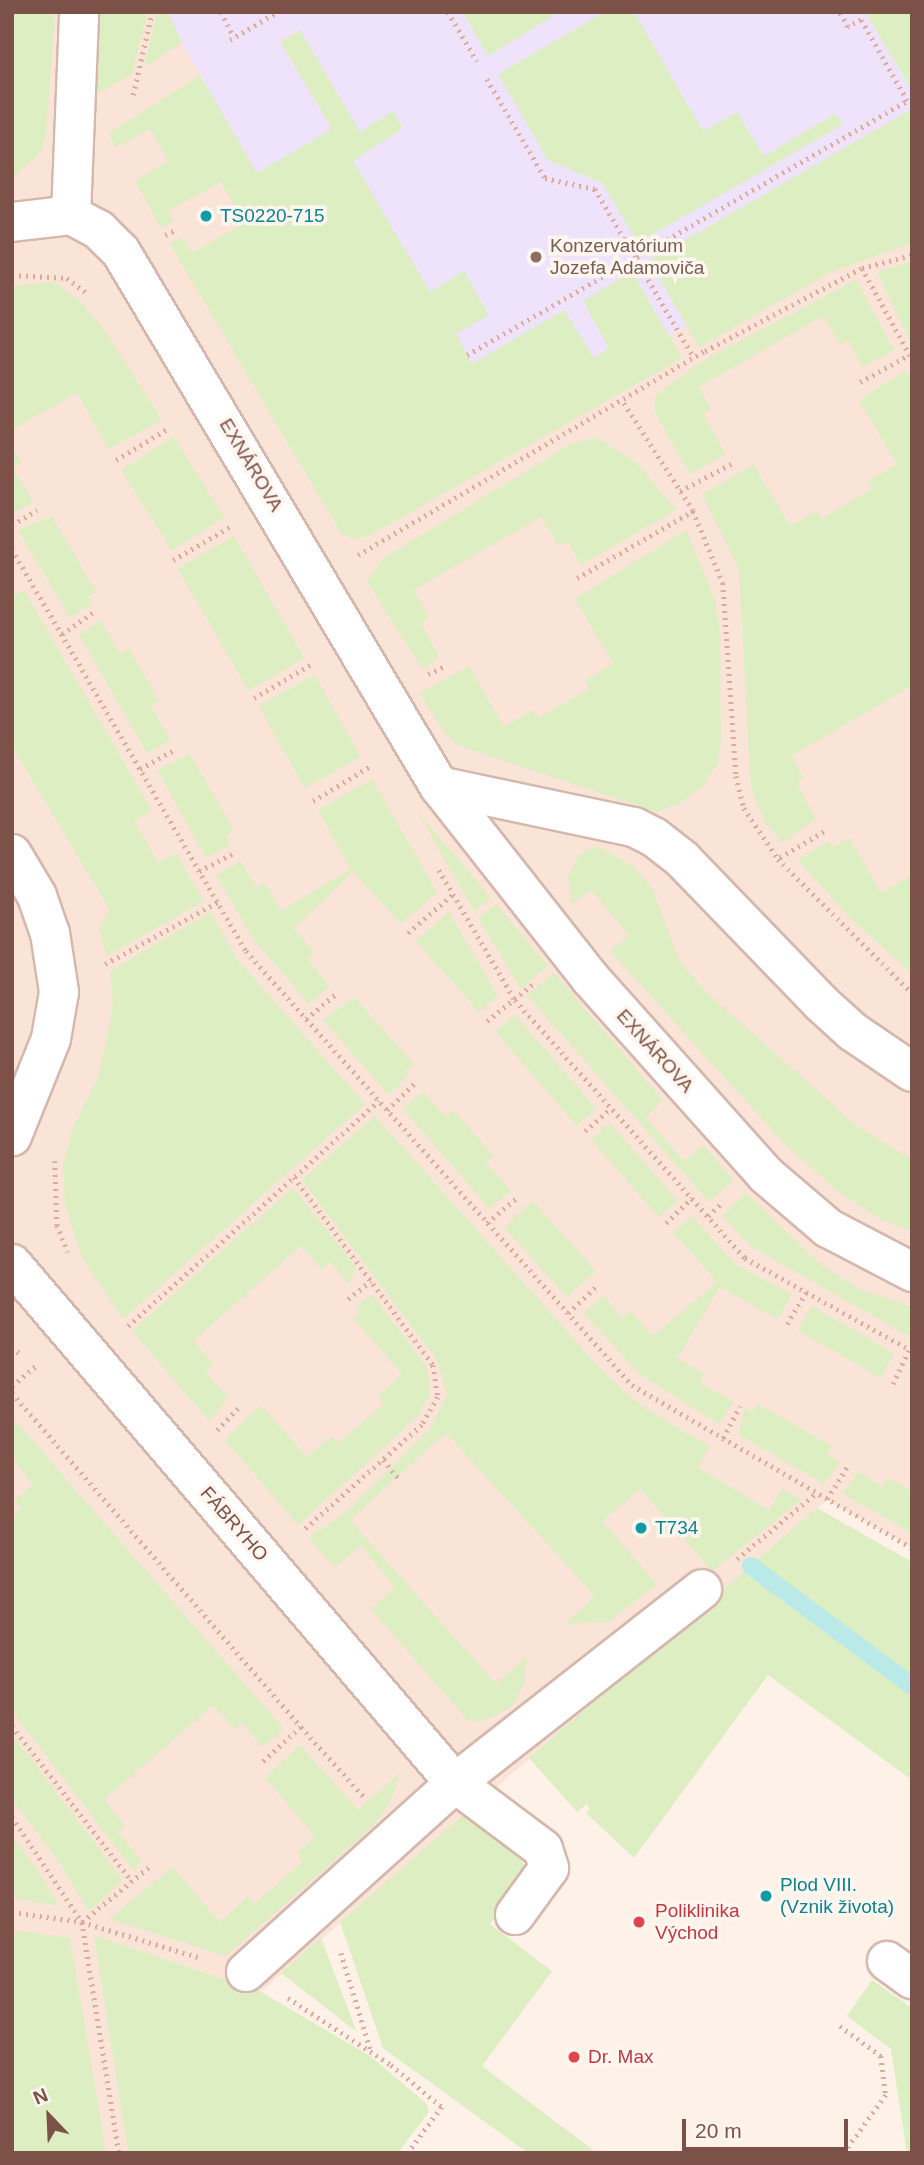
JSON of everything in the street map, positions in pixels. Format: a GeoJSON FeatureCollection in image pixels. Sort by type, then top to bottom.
{"type":"FeatureCollection","features":[{"type":"Feature","properties":{"kind":"street"},"geometry":{"type":"LineString","coordinates":[[12,222],[71,215],[79,12]]}},
{"type":"Feature","properties":{"kind":"street","name":"EXNÁROVA"},"geometry":{"type":"LineString","coordinates":[[71,215],[99,230],[140,277],[439,786],[590,978],[766,1175],[828,1228],[912,1272]]}},
{"type":"Feature","properties":{"kind":"street"},"geometry":{"type":"LineString","coordinates":[[439,786],[634,827],[654,837],[683,860],[821,1003],[853,1032],[912,1072]]}},
{"type":"Feature","properties":{"kind":"street"},"geometry":{"type":"LineString","coordinates":[[12,854],[37,896],[50,933],[59,992],[51,1039],[12,1136]]}},
{"type":"Feature","properties":{"kind":"street","name":"FÁBRYHO"},"geometry":{"type":"LineString","coordinates":[[12,1265],[455,1783],[549,1857],[549,1868],[516,1915]]}},
{"type":"Feature","properties":{"kind":"street"},"geometry":{"type":"LineString","coordinates":[[246,1972],[455,1783],[702,1589]]}},
{"type":"Feature","properties":{"kind":"path"},"geometry":{"type":"LineString","coordinates":[[133,95],[152,12]]}},
{"type":"Feature","properties":{"kind":"path"},"geometry":{"type":"LineString","coordinates":[[221,12],[232,38],[277,12]]}},
{"type":"Feature","properties":{"kind":"path"},"geometry":{"type":"LineString","coordinates":[[448,12],[477,61]]}},
{"type":"Feature","properties":{"kind":"path"},"geometry":{"type":"LineString","coordinates":[[467,355],[907,101],[861,20],[848,27],[839,12]]}},
{"type":"Feature","properties":{"kind":"path"},"geometry":{"type":"LineString","coordinates":[[487,79],[545,178],[595,189],[694,358]]}},
{"type":"Feature","properties":{"kind":"path"},"geometry":{"type":"LineString","coordinates":[[156,227],[168,249]]}},
{"type":"Feature","properties":{"kind":"path"},"geometry":{"type":"LineString","coordinates":[[349,561],[694,358],[862,268],[912,255]]}},
{"type":"Feature","properties":{"kind":"path"},"geometry":{"type":"LineString","coordinates":[[860,382],[911,357],[862,268]]}},
{"type":"Feature","properties":{"kind":"path"},"geometry":{"type":"LineString","coordinates":[[622,401],[693,511],[723,583],[736,776],[744,808],[778,859],[912,993]]}},
{"type":"Feature","properties":{"kind":"path"},"geometry":{"type":"LineString","coordinates":[[116,460],[177,422]]}},
{"type":"Feature","properties":{"kind":"path"},"geometry":{"type":"LineString","coordinates":[[680,491],[731,464]]}},
{"type":"Feature","properties":{"kind":"path"},"geometry":{"type":"LineString","coordinates":[[12,525],[37,510]]}},
{"type":"Feature","properties":{"kind":"path"},"geometry":{"type":"LineString","coordinates":[[577,578],[693,511]]}},
{"type":"Feature","properties":{"kind":"path"},"geometry":{"type":"LineString","coordinates":[[173,560],[240,522]]}},
{"type":"Feature","properties":{"kind":"path"},"geometry":{"type":"LineString","coordinates":[[12,549],[246,951],[632,1385],[815,1494],[912,1548]]}},
{"type":"Feature","properties":{"kind":"path"},"geometry":{"type":"LineString","coordinates":[[62,634],[96,611]]}},
{"type":"Feature","properties":{"kind":"path"},"geometry":{"type":"LineString","coordinates":[[254,698],[318,660]]}},
{"type":"Feature","properties":{"kind":"path"},"geometry":{"type":"LineString","coordinates":[[140,769],[176,748]]}},
{"type":"Feature","properties":{"kind":"path"},"geometry":{"type":"LineString","coordinates":[[313,801],[376,762]]}},
{"type":"Feature","properties":{"kind":"path"},"geometry":{"type":"LineString","coordinates":[[778,859],[824,832]]}},
{"type":"Feature","properties":{"kind":"path"},"geometry":{"type":"LineString","coordinates":[[199,871],[236,852]]}},
{"type":"Feature","properties":{"kind":"path"},"geometry":{"type":"LineString","coordinates":[[408,933],[453,894]]}},
{"type":"Feature","properties":{"kind":"path"},"geometry":{"type":"LineString","coordinates":[[99,968],[218,902]]}},
{"type":"Feature","properties":{"kind":"path"},"geometry":{"type":"LineString","coordinates":[[306,1018],[337,993]]}},
{"type":"Feature","properties":{"kind":"path"},"geometry":{"type":"LineString","coordinates":[[487,1021],[514,1000]]}},
{"type":"Feature","properties":{"kind":"path"},"geometry":{"type":"LineString","coordinates":[[387,1110],[415,1083]]}},
{"type":"Feature","properties":{"kind":"path"},"geometry":{"type":"LineString","coordinates":[[122,1332],[379,1101]]}},
{"type":"Feature","properties":{"kind":"path"},"geometry":{"type":"LineString","coordinates":[[585,1131],[611,1108]]}},
{"type":"Feature","properties":{"kind":"path"},"geometry":{"type":"LineString","coordinates":[[55,1157],[57,1225],[70,1257]]}},
{"type":"Feature","properties":{"kind":"path"},"geometry":{"type":"LineString","coordinates":[[294,1177],[433,1365],[438,1397],[422,1425],[297,1537]]}},
{"type":"Feature","properties":{"kind":"path"},"geometry":{"type":"LineString","coordinates":[[487,1223],[517,1198]]}},
{"type":"Feature","properties":{"kind":"path"},"geometry":{"type":"LineString","coordinates":[[666,1223],[692,1198]]}},
{"type":"Feature","properties":{"kind":"path"},"geometry":{"type":"LineString","coordinates":[[348,1299],[371,1281]]}},
{"type":"Feature","properties":{"kind":"path"},"geometry":{"type":"LineString","coordinates":[[568,1313],[596,1287]]}},
{"type":"Feature","properties":{"kind":"path"},"geometry":{"type":"LineString","coordinates":[[787,1324],[806,1292]]}},
{"type":"Feature","properties":{"kind":"path"},"geometry":{"type":"LineString","coordinates":[[893,1384],[909,1350]]}},
{"type":"Feature","properties":{"kind":"path"},"geometry":{"type":"LineString","coordinates":[[12,1393],[368,1802]]}},
{"type":"Feature","properties":{"kind":"path"},"geometry":{"type":"LineString","coordinates":[[723,1438],[740,1406]]}},
{"type":"Feature","properties":{"kind":"path"},"geometry":{"type":"LineString","coordinates":[[211,1436],[238,1408]]}},
{"type":"Feature","properties":{"kind":"path"},"geometry":{"type":"LineString","coordinates":[[383,1460],[398,1477]]}},
{"type":"Feature","properties":{"kind":"path"},"geometry":{"type":"LineString","coordinates":[[827,1499],[847,1467]]}},
{"type":"Feature","properties":{"kind":"path"},"geometry":{"type":"LineString","coordinates":[[702,1589],[815,1494]]}},
{"type":"Feature","properties":{"kind":"path"},"geometry":{"type":"LineString","coordinates":[[12,1726],[132,1881]]}},
{"type":"Feature","properties":{"kind":"path"},"geometry":{"type":"LineString","coordinates":[[263,1762],[301,1727]]}},
{"type":"Feature","properties":{"kind":"path"},"geometry":{"type":"LineString","coordinates":[[12,1816],[82,1922],[119,2153]]}},
{"type":"Feature","properties":{"kind":"path"},"geometry":{"type":"LineString","coordinates":[[82,1922],[149,1867]]}},
{"type":"Feature","properties":{"kind":"path"},"geometry":{"type":"LineString","coordinates":[[326,1902],[372,2051]]}},
{"type":"Feature","properties":{"kind":"path"},"geometry":{"type":"LineString","coordinates":[[12,1912],[82,1922],[111,1931]]}},
{"type":"Feature","properties":{"kind":"path"},"geometry":{"type":"LineString","coordinates":[[840,2026],[881,2056],[886,2095],[844,2153]]}},
{"type":"Feature","properties":{"kind":"path"},"geometry":{"type":"LineString","coordinates":[[408,2153],[442,2107]]}},
{"type":"Feature","properties":{"kind":"path"},"geometry":{"type":"LineString","coordinates":[[412,2146],[420,2151]]}},
{"type":"Feature","properties":{"kind":"shaded area"},"geometry":{"type":"Polygon","coordinates":[[[12,12],[912,12],[912,1548],[827,1500],[261,1992],[95,1935],[128,2153],[12,2153],[12,12]]]}},
{"type":"Feature","properties":{"kind":"shaded area","name":"Konzervatórium Jozefa Adamoviča"},"geometry":{"type":"Polygon","coordinates":[[[912,12],[912,112],[822,246],[388,501],[295,239],[165,14],[912,12]]]}},
{"type":"Feature","properties":{"kind":"green space"},"geometry":{"type":"Polygon","coordinates":[[[12,12],[55,12],[46,135],[41,152],[12,178],[12,12]]]}},
{"type":"Feature","properties":{"kind":"green space"},"geometry":{"type":"Polygon","coordinates":[[[92,12],[148,12],[132,74],[91,97],[92,12]]]}},
{"type":"Feature","properties":{"kind":"green space"},"geometry":{"type":"Polygon","coordinates":[[[157,12],[168,12],[182,43],[144,67],[157,12]]]}},
{"type":"Feature","properties":{"kind":"green space"},"geometry":{"type":"Polygon","coordinates":[[[462,12],[560,12],[488,56],[462,12]]]}},
{"type":"Feature","properties":{"kind":"green space"},"geometry":{"type":"Polygon","coordinates":[[[605,12],[634,12],[703,131],[737,112],[764,156],[835,114],[844,124],[638,243],[602,183],[548,160],[498,74],[605,12]]]}},
{"type":"Feature","properties":{"kind":"green space"},"geometry":{"type":"Polygon","coordinates":[[[865,12],[912,12],[912,90],[865,12]]]}},
{"type":"Feature","properties":{"kind":"green space"},"geometry":{"type":"Polygon","coordinates":[[[300,30],[360,132],[393,111],[403,128],[353,161],[430,292],[464,271],[489,315],[456,334],[472,364],[564,310],[594,358],[609,348],[583,301],[632,272],[682,358],[369,536],[354,539],[342,535],[170,244],[182,237],[192,253],[245,223],[221,182],[168,211],[174,221],[161,228],[135,181],[168,161],[150,129],[116,148],[108,134],[200,75],[257,173],[332,129],[280,42],[300,30]]]}},
{"type":"Feature","properties":{"kind":"green space"},"geometry":{"type":"Polygon","coordinates":[[[912,109],[912,243],[831,272],[699,347],[649,261],[912,109]]]}},
{"type":"Feature","properties":{"kind":"green space"},"geometry":{"type":"Polygon","coordinates":[[[912,262],[912,345],[877,272],[912,262]]]}},
{"type":"Feature","properties":{"kind":"green space"},"geometry":{"type":"Polygon","coordinates":[[[856,280],[894,350],[863,367],[848,340],[840,344],[823,316],[699,387],[711,409],[703,414],[726,454],[690,474],[655,412],[654,400],[659,392],[706,359],[856,280]]]}},
{"type":"Feature","properties":{"kind":"green space"},"geometry":{"type":"Polygon","coordinates":[[[54,282],[81,302],[105,331],[162,420],[109,449],[77,393],[12,430],[12,286],[54,282]]]}},
{"type":"Feature","properties":{"kind":"green space"},"geometry":{"type":"Polygon","coordinates":[[[905,371],[912,378],[912,686],[791,756],[804,778],[796,783],[816,819],[783,843],[767,825],[751,789],[739,568],[702,494],[754,465],[790,526],[816,511],[821,519],[872,489],[868,481],[897,464],[859,400],[905,371]]]}},
{"type":"Feature","properties":{"kind":"green space"},"geometry":{"type":"Polygon","coordinates":[[[174,437],[224,518],[172,550],[121,470],[174,437]]]}},
{"type":"Feature","properties":{"kind":"green space"},"geometry":{"type":"Polygon","coordinates":[[[598,438],[638,464],[676,510],[581,565],[567,541],[559,546],[541,517],[414,590],[429,617],[421,623],[439,656],[423,670],[367,582],[382,559],[573,443],[598,438]]]}},
{"type":"Feature","properties":{"kind":"green space"},"geometry":{"type":"Polygon","coordinates":[[[12,447],[21,463],[13,468],[33,502],[12,514],[12,447]]]}},
{"type":"Feature","properties":{"kind":"green space"},"geometry":{"type":"Polygon","coordinates":[[[52,516],[96,592],[88,597],[92,604],[70,618],[18,530],[52,516]]]}},
{"type":"Feature","properties":{"kind":"green space"},"geometry":{"type":"Polygon","coordinates":[[[686,530],[715,600],[720,632],[721,742],[718,763],[703,786],[681,803],[656,812],[460,746],[444,732],[419,693],[469,666],[504,727],[533,710],[538,718],[589,689],[585,680],[613,664],[575,599],[686,530]]]}},
{"type":"Feature","properties":{"kind":"green space"},"geometry":{"type":"Polygon","coordinates":[[[234,536],[304,658],[248,691],[178,568],[234,536]]]}},
{"type":"Feature","properties":{"kind":"green space"},"geometry":{"type":"Polygon","coordinates":[[[24,590],[152,811],[134,821],[158,863],[176,853],[204,901],[107,956],[99,929],[110,910],[12,746],[12,596],[24,590]]]}},
{"type":"Feature","properties":{"kind":"green space"},"geometry":{"type":"Polygon","coordinates":[[[101,620],[120,654],[129,649],[159,700],[151,706],[171,741],[147,753],[79,635],[101,620]]]}},
{"type":"Feature","properties":{"kind":"green space"},"geometry":{"type":"Polygon","coordinates":[[[315,675],[361,757],[305,788],[259,706],[315,675]]]}},
{"type":"Feature","properties":{"kind":"green space"},"geometry":{"type":"Polygon","coordinates":[[[190,754],[234,830],[226,836],[231,844],[206,858],[157,770],[190,754]]]}},
{"type":"Feature","properties":{"kind":"green space"},"geometry":{"type":"Polygon","coordinates":[[[372,779],[437,892],[401,924],[353,872],[294,928],[314,952],[307,959],[330,986],[309,1004],[254,940],[216,875],[241,861],[256,888],[265,883],[281,911],[351,869],[318,810],[372,779]]]}},
{"type":"Feature","properties":{"kind":"green space"},"geometry":{"type":"Polygon","coordinates":[[[417,811],[491,898],[474,911],[417,811]]]}},
{"type":"Feature","properties":{"kind":"green space"},"geometry":{"type":"Polygon","coordinates":[[[850,838],[881,893],[909,877],[912,883],[912,973],[850,918],[798,860],[829,841],[832,847],[850,838]]]}},
{"type":"Feature","properties":{"kind":"green space"},"geometry":{"type":"Polygon","coordinates":[[[597,846],[633,866],[652,888],[679,960],[707,993],[858,1127],[912,1159],[912,1231],[882,1220],[838,1192],[782,1141],[610,951],[629,935],[591,890],[572,904],[568,877],[580,854],[597,846]]]}},
{"type":"Feature","properties":{"kind":"green space"},"geometry":{"type":"Polygon","coordinates":[[[496,904],[548,966],[521,989],[478,918],[496,904]]]}},
{"type":"Feature","properties":{"kind":"green space"},"geometry":{"type":"Polygon","coordinates":[[[211,912],[236,958],[365,1104],[123,1319],[81,1256],[65,1204],[63,1165],[73,1128],[99,1075],[113,1008],[110,971],[211,912]]]}},
{"type":"Feature","properties":{"kind":"green space"},"geometry":{"type":"Polygon","coordinates":[[[449,912],[498,996],[479,1012],[416,941],[449,912]]]}},
{"type":"Feature","properties":{"kind":"green space"},"geometry":{"type":"Polygon","coordinates":[[[554,973],[663,1100],[646,1118],[684,1161],[704,1145],[733,1180],[709,1202],[527,995],[554,973]]]}},
{"type":"Feature","properties":{"kind":"green space"},"geometry":{"type":"Polygon","coordinates":[[[354,997],[414,1064],[406,1071],[409,1075],[389,1095],[323,1020],[354,997]]]}},
{"type":"Feature","properties":{"kind":"green space"},"geometry":{"type":"Polygon","coordinates":[[[515,1015],[596,1109],[577,1126],[495,1032],[515,1015]]]}},
{"type":"Feature","properties":{"kind":"green space"},"geometry":{"type":"Polygon","coordinates":[[[423,1092],[446,1117],[454,1111],[494,1156],[486,1162],[511,1191],[489,1208],[403,1109],[423,1092]]]}},
{"type":"Feature","properties":{"kind":"green space"},"geometry":{"type":"Polygon","coordinates":[[[375,1116],[606,1375],[643,1407],[710,1447],[697,1467],[769,1510],[782,1489],[801,1500],[712,1571],[640,1489],[602,1521],[657,1584],[609,1622],[565,1624],[595,1596],[446,1433],[350,1520],[496,1684],[526,1657],[524,1685],[512,1706],[489,1719],[469,1722],[371,1609],[395,1587],[361,1546],[335,1567],[308,1538],[344,1514],[430,1429],[447,1395],[437,1360],[302,1180],[375,1116]]]}},
{"type":"Feature","properties":{"kind":"green space"},"geometry":{"type":"Polygon","coordinates":[[[610,1123],[678,1201],[659,1217],[591,1139],[610,1123]]]}},
{"type":"Feature","properties":{"kind":"green space"},"geometry":{"type":"Polygon","coordinates":[[[293,1188],[356,1267],[350,1285],[330,1262],[322,1269],[301,1246],[193,1341],[213,1363],[205,1371],[228,1397],[210,1422],[132,1331],[293,1188]]]}},
{"type":"Feature","properties":{"kind":"green space"},"geometry":{"type":"Polygon","coordinates":[[[746,1193],[819,1263],[861,1290],[912,1307],[912,1338],[752,1247],[722,1216],[746,1193]]]}},
{"type":"Feature","properties":{"kind":"green space"},"geometry":{"type":"Polygon","coordinates":[[[533,1201],[596,1271],[567,1297],[504,1227],[533,1201]]]}},
{"type":"Feature","properties":{"kind":"green space"},"geometry":{"type":"Polygon","coordinates":[[[692,1216],[735,1264],[792,1295],[777,1319],[720,1287],[677,1358],[704,1374],[700,1383],[733,1402],[719,1424],[641,1375],[583,1313],[604,1296],[623,1318],[630,1311],[653,1336],[717,1282],[673,1232],[692,1216]]]}},
{"type":"Feature","properties":{"kind":"green space"},"geometry":{"type":"Polygon","coordinates":[[[372,1295],[427,1367],[430,1394],[417,1417],[298,1525],[225,1440],[261,1405],[307,1457],[331,1436],[338,1443],[384,1404],[378,1396],[402,1374],[353,1318],[360,1312],[356,1307],[372,1295]]]}},
{"type":"Feature","properties":{"kind":"green space"},"geometry":{"type":"Polygon","coordinates":[[[812,1306],[894,1354],[880,1378],[798,1330],[812,1306]]]}},
{"type":"Feature","properties":{"kind":"green space"},"geometry":{"type":"Polygon","coordinates":[[[758,1404],[832,1446],[827,1454],[840,1462],[824,1484],[739,1435],[744,1408],[752,1413],[758,1404]]]}},
{"type":"Feature","properties":{"kind":"green space"},"geometry":{"type":"Polygon","coordinates":[[[12,1417],[284,1729],[263,1747],[242,1723],[234,1729],[213,1705],[104,1800],[125,1825],[118,1832],[141,1859],[134,1871],[12,1711],[12,1516],[21,1508],[14,1501],[33,1484],[12,1459],[12,1417]]]}},
{"type":"Feature","properties":{"kind":"green space"},"geometry":{"type":"Polygon","coordinates":[[[858,1472],[883,1487],[888,1478],[912,1491],[912,1533],[843,1494],[858,1472]]]}},
{"type":"Feature","properties":{"kind":"green space"},"geometry":{"type":"Polygon","coordinates":[[[817,1508],[912,1562],[912,1780],[768,1675],[634,1858],[586,1813],[590,1809],[587,1804],[577,1812],[529,1758],[817,1508]]]}},
{"type":"Feature","properties":{"kind":"green space"},"geometry":{"type":"Polygon","coordinates":[[[12,1734],[123,1880],[89,1912],[62,1866],[12,1799],[12,1734]]]}},
{"type":"Feature","properties":{"kind":"green space"},"geometry":{"type":"Polygon","coordinates":[[[300,1745],[358,1810],[400,1773],[390,1803],[373,1826],[226,1956],[110,1919],[172,1867],[220,1922],[248,1897],[254,1904],[303,1862],[297,1853],[315,1836],[265,1778],[300,1745]]]}},
{"type":"Feature","properties":{"kind":"green space"},"geometry":{"type":"Polygon","coordinates":[[[474,1806],[527,1868],[490,1924],[552,1971],[482,2066],[597,2153],[528,2153],[383,2048],[340,1922],[474,1806]]]}},
{"type":"Feature","properties":{"kind":"green space"},"geometry":{"type":"Polygon","coordinates":[[[12,1836],[40,1874],[59,1906],[12,1898],[12,1836]]]}},
{"type":"Feature","properties":{"kind":"green space"},"geometry":{"type":"Polygon","coordinates":[[[12,1930],[70,1938],[106,2153],[12,2153],[12,1930]]]}},
{"type":"Feature","properties":{"kind":"green space"},"geometry":{"type":"Polygon","coordinates":[[[94,1935],[261,1992],[370,2056],[426,2103],[429,2112],[398,2153],[128,2153],[94,1935]]]}},
{"type":"Feature","properties":{"kind":"green space"},"geometry":{"type":"Polygon","coordinates":[[[321,1938],[357,2032],[281,1973],[321,1938]]]}},
{"type":"Feature","properties":{"kind":"green space"},"geometry":{"type":"Polygon","coordinates":[[[872,1980],[912,2008],[912,2153],[907,2153],[891,2049],[847,2016],[872,1980]]]}},
{"type":"Feature","properties":{"kind":"waterway"},"geometry":{"type":"LineString","coordinates":[[751,1566],[912,1686]]}},
{"type":"Feature","properties":{"kind":"place","name":"TS0220-715"},"geometry":{"type":"Point","coordinates":[206,216]}},
{"type":"Feature","properties":{"kind":"place","name":"Konzervatórium Jozefa Adamoviča"},"geometry":{"type":"Point","coordinates":[536,257]}},
{"type":"Feature","properties":{"kind":"place","name":"T734"},"geometry":{"type":"Point","coordinates":[641,1528]}},
{"type":"Feature","properties":{"kind":"place","name":"Plod VIII. (Vznik života)"},"geometry":{"type":"Point","coordinates":[766,1896]}},
{"type":"Feature","properties":{"kind":"place","name":"Poliklinika Východ"},"geometry":{"type":"Point","coordinates":[639,1922]}},
{"type":"Feature","properties":{"kind":"place","name":"Dr. Max"},"geometry":{"type":"Point","coordinates":[574,2057]}}]}
